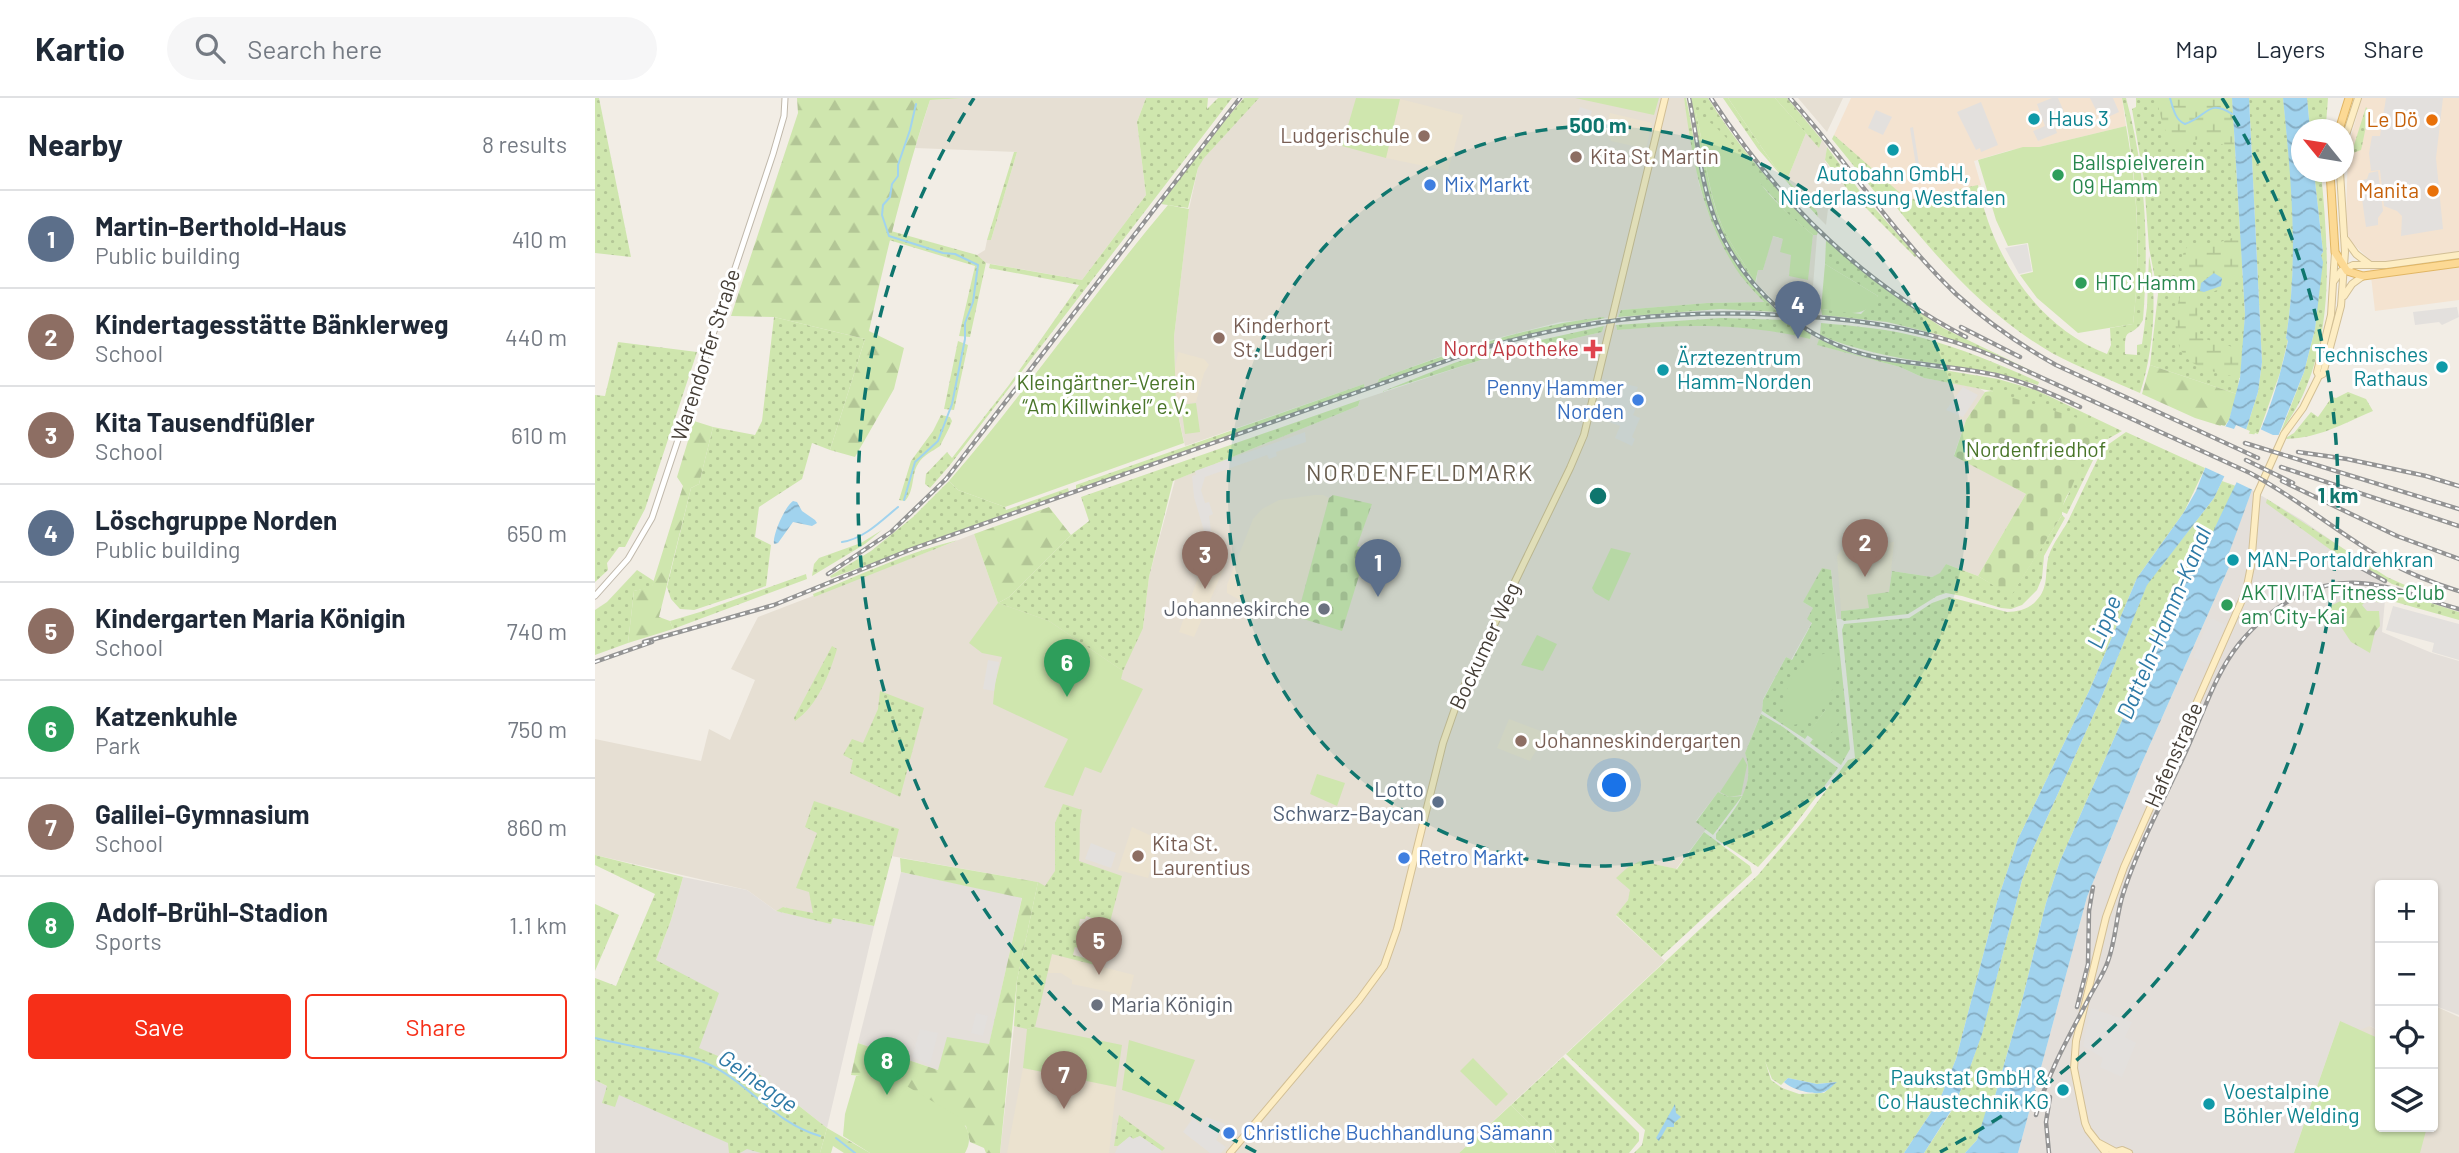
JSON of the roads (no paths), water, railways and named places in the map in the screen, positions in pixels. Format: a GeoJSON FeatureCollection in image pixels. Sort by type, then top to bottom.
{"type":"FeatureCollection","features":[{"type":"Feature","properties":{"kind":"main road","name":"Bockumer Weg"},"geometry":{"type":"LineString","coordinates":[[1230,1153],[1371,986],[1390,952],[1443,743],[1455,707],[1584,435],[1665,98]]}},
{"type":"Feature","properties":{"kind":"main road"},"geometry":{"type":"LineString","coordinates":[[2342,119],[2349,98]]}},
{"type":"Feature","properties":{"kind":"main road"},"geometry":{"type":"LineString","coordinates":[[2351,119],[2358,98]]}},
{"type":"Feature","properties":{"kind":"main road","name":"Hafenstraße"},"geometry":{"type":"LineString","coordinates":[[2319,376],[2317,372],[2329,327],[2334,281],[2331,182]]}},
{"type":"Feature","properties":{"kind":"main road","name":"Hafenstraße"},"geometry":{"type":"LineString","coordinates":[[2111,1153],[2099,1143],[2085,1123],[2075,1080],[2074,1054],[2106,917],[2124,867],[2246,592],[2258,492],[2284,434],[2307,402],[2319,376],[2323,374],[2343,298],[2345,269],[2341,182]]}},
{"type":"Feature","properties":{"kind":"main road"},"geometry":{"type":"LineString","coordinates":[[2344,237],[2356,254],[2369,264]]}},
{"type":"Feature","properties":{"kind":"main road"},"geometry":{"type":"LineString","coordinates":[[2335,252],[2345,269],[2352,274],[2363,276],[2459,263]]}},
{"type":"Feature","properties":{"kind":"main road"},"geometry":{"type":"LineString","coordinates":[[2334,281],[2353,265],[2386,265],[2459,255]]}},
{"type":"Feature","properties":{"kind":"main road"},"geometry":{"type":"LineString","coordinates":[[2343,298],[2352,284],[2363,276]]}},
{"type":"Feature","properties":{"kind":"main road"},"geometry":{"type":"LineString","coordinates":[[2111,1153],[2122,1150],[2129,1153]]}},
{"type":"Feature","properties":{"kind":"street","name":"Warendorfer Straße"},"geometry":{"type":"LineString","coordinates":[[595,596],[628,559],[652,517],[773,154],[784,116],[785,98]]}},
{"type":"Feature","properties":{"kind":"water"},"geometry":{"type":"Polygon","coordinates":[[[2232,98],[2249,98],[2262,362],[2258,392],[2245,433],[2214,498],[2147,585],[2102,696],[2033,849],[2022,880],[1982,1034],[1954,1106],[1924,1153],[1904,1153],[1940,1099],[1956,1059],[1997,902],[2018,839],[2090,689],[2137,578],[2184,512],[2229,420],[2240,378],[2245,314],[2232,98]]]}},
{"type":"Feature","properties":{"kind":"water"},"geometry":{"type":"Polygon","coordinates":[[[2283,98],[2307,98],[2309,119],[2291,119],[2291,182],[2315,182],[2323,262],[2315,329],[2304,372],[2279,434],[2252,490],[2225,564],[2229,567],[2140,767],[2087,897],[2018,1153],[1965,1153],[1977,1140],[1988,1104],[1992,1103],[1995,1096],[2046,903],[2060,861],[2165,623],[2202,550],[2206,548],[2251,452],[2275,390],[2288,341],[2286,338],[2293,248],[2283,98]]]}},
{"type":"Feature","properties":{"kind":"water"},"geometry":{"type":"Polygon","coordinates":[[[2214,273],[2222,278],[2221,286],[2200,291],[2201,283],[2214,273]]]}},
{"type":"Feature","properties":{"kind":"water"},"geometry":{"type":"Polygon","coordinates":[[[793,501],[817,523],[812,526],[793,522],[778,543],[774,544],[780,521],[793,501]]]}},
{"type":"Feature","properties":{"kind":"water"},"geometry":{"type":"Polygon","coordinates":[[[1788,1078],[1817,1084],[1837,1082],[1826,1091],[1815,1093],[1787,1085],[1784,1082],[1788,1078]]]}},
{"type":"Feature","properties":{"kind":"water"},"geometry":{"type":"Polygon","coordinates":[[[1675,1104],[1676,1113],[1681,1117],[1674,1123],[1674,1127],[1667,1127],[1659,1141],[1656,1138],[1675,1104]]]}},
{"type":"Feature","properties":{"kind":"waterway"},"geometry":{"type":"LineString","coordinates":[[2170,98],[2177,117],[2185,124],[2212,108],[2232,114]]}},
{"type":"Feature","properties":{"kind":"waterway"},"geometry":{"type":"LineString","coordinates":[[904,500],[915,462],[938,441],[952,404],[965,339],[965,323],[973,302],[978,265],[955,254],[943,253],[889,236],[882,215],[883,205],[890,197],[892,184],[898,176],[898,165],[916,104]]}},
{"type":"Feature","properties":{"kind":"waterway"},"geometry":{"type":"LineString","coordinates":[[842,542],[865,533],[898,507]]}},
{"type":"Feature","properties":{"kind":"waterway","name":"Geinegge"},"geometry":{"type":"LineString","coordinates":[[595,1038],[706,1063],[735,1080],[788,1121],[820,1136]]}},
{"type":"Feature","properties":{"kind":"waterway","name":"Geinegge"},"geometry":{"type":"LineString","coordinates":[[836,1138],[855,1153]]}},
{"type":"Feature","properties":{"kind":"railway"},"geometry":{"type":"LineString","coordinates":[[828,574],[891,532],[946,479],[1240,98]]}},
{"type":"Feature","properties":{"kind":"railway"},"geometry":{"type":"LineString","coordinates":[[1689,98],[1703,176],[1716,222],[1742,269],[1779,309],[1824,339],[1849,350],[1890,360],[1996,375],[2018,381],[2080,407]]}},
{"type":"Feature","properties":{"kind":"railway"},"geometry":{"type":"LineString","coordinates":[[1711,98],[1763,170],[1823,234],[1891,291],[1966,337]]}},
{"type":"Feature","properties":{"kind":"railway"},"geometry":{"type":"LineString","coordinates":[[1790,98],[1933,271],[1992,323],[2056,365],[2258,458]]}},
{"type":"Feature","properties":{"kind":"railway"},"geometry":{"type":"LineString","coordinates":[[644,642],[774,605],[912,549],[1477,350],[1596,323],[1716,313],[1850,320],[1927,334],[1978,350],[2250,473],[2383,559],[2401,569],[2459,591]]}},
{"type":"Feature","properties":{"kind":"railway"},"geometry":{"type":"LineString","coordinates":[[1961,327],[2020,357]]}},
{"type":"Feature","properties":{"kind":"railway"},"geometry":{"type":"LineString","coordinates":[[2245,443],[2459,509]]}},
{"type":"Feature","properties":{"kind":"railway"},"geometry":{"type":"LineString","coordinates":[[2298,452],[2347,459],[2459,486]]}},
{"type":"Feature","properties":{"kind":"railway"},"geometry":{"type":"LineString","coordinates":[[2246,460],[2293,483]]}},
{"type":"Feature","properties":{"kind":"railway"},"geometry":{"type":"LineString","coordinates":[[2281,467],[2459,526]]}},
{"type":"Feature","properties":{"kind":"railway"},"geometry":{"type":"LineString","coordinates":[[2282,481],[2397,536],[2459,559]]}},
{"type":"Feature","properties":{"kind":"railway"},"geometry":{"type":"LineString","coordinates":[[2354,564],[2385,581]]}},
{"type":"Feature","properties":{"kind":"railway"},"geometry":{"type":"LineString","coordinates":[[2036,1115],[2047,1083],[2106,965],[2129,875],[2216,681],[2239,644],[2283,604],[2321,587],[2342,583],[2381,586],[2459,609]]}},
{"type":"Feature","properties":{"kind":"railway"},"geometry":{"type":"LineString","coordinates":[[595,662],[652,642]]}},
{"type":"Feature","properties":{"kind":"railway"},"geometry":{"type":"LineString","coordinates":[[2077,1007],[2088,964],[2089,911],[2093,887]]}},
{"type":"Feature","properties":{"kind":"railway"},"geometry":{"type":"LineString","coordinates":[[2049,1153],[2046,1122],[2050,1097]]}},
{"type":"Feature","properties":{"kind":"place","name":"Haus 3"},"geometry":{"type":"Point","coordinates":[2034,119]}},
{"type":"Feature","properties":{"kind":"place","name":"Le Dö"},"geometry":{"type":"Point","coordinates":[2432,120]}},
{"type":"Feature","properties":{"kind":"place","name":"Ludgerischule"},"geometry":{"type":"Point","coordinates":[1424,136]}},
{"type":"Feature","properties":{"kind":"place","name":"Autobahn GmbH, Niederlassung Westfalen"},"geometry":{"type":"Point","coordinates":[1893,150]}},
{"type":"Feature","properties":{"kind":"place","name":"Kita St. Martin"},"geometry":{"type":"Point","coordinates":[1576,157]}},
{"type":"Feature","properties":{"kind":"place","name":"Ballspielverein 09 Hamm"},"geometry":{"type":"Point","coordinates":[2058,175]}},
{"type":"Feature","properties":{"kind":"place","name":"Mix Markt"},"geometry":{"type":"Point","coordinates":[1430,185]}},
{"type":"Feature","properties":{"kind":"place","name":"Manita"},"geometry":{"type":"Point","coordinates":[2433,191]}},
{"type":"Feature","properties":{"kind":"place","name":"HTC Hamm"},"geometry":{"type":"Point","coordinates":[2081,283]}},
{"type":"Feature","properties":{"kind":"place","name":"Kinderhort St. Ludgeri"},"geometry":{"type":"Point","coordinates":[1219,338]}},
{"type":"Feature","properties":{"kind":"place","name":"Löschgruppe Norden"},"geometry":{"type":"Point","coordinates":[1798,339]}},
{"type":"Feature","properties":{"kind":"place","name":"Nord Apotheke"},"geometry":{"type":"Point","coordinates":[1593,349]}},
{"type":"Feature","properties":{"kind":"place","name":"Technisches Rathaus"},"geometry":{"type":"Point","coordinates":[2442,367]}},
{"type":"Feature","properties":{"kind":"place","name":"Ärztezentrum Hamm-Norden"},"geometry":{"type":"Point","coordinates":[1663,370]}},
{"type":"Feature","properties":{"kind":"place","name":"Penny Hammer Norden"},"geometry":{"type":"Point","coordinates":[1638,400]}},
{"type":"Feature","properties":{"kind":"place","name":"MAN-Portaldrehkran"},"geometry":{"type":"Point","coordinates":[2233,560]}},
{"type":"Feature","properties":{"kind":"place","name":"Kindertagesstätte Bänklerweg"},"geometry":{"type":"Point","coordinates":[1865,577]}},
{"type":"Feature","properties":{"kind":"place","name":"Kita Tausendfüßler"},"geometry":{"type":"Point","coordinates":[1205,589]}},
{"type":"Feature","properties":{"kind":"place","name":"Martin-Berthold-Haus"},"geometry":{"type":"Point","coordinates":[1378,597]}},
{"type":"Feature","properties":{"kind":"place","name":"AKTIVITA Fitness-Club am City-Kai"},"geometry":{"type":"Point","coordinates":[2227,605]}},
{"type":"Feature","properties":{"kind":"place","name":"Johanneskirche"},"geometry":{"type":"Point","coordinates":[1324,609]}},
{"type":"Feature","properties":{"kind":"place","name":"Katzenkuhle"},"geometry":{"type":"Point","coordinates":[1067,697]}},
{"type":"Feature","properties":{"kind":"place","name":"Johanneskindergarten"},"geometry":{"type":"Point","coordinates":[1521,741]}},
{"type":"Feature","properties":{"kind":"place","name":"Lotto Schwarz-Baycan"},"geometry":{"type":"Point","coordinates":[1438,802]}},
{"type":"Feature","properties":{"kind":"place","name":"Kita St. Laurentius"},"geometry":{"type":"Point","coordinates":[1138,856]}},
{"type":"Feature","properties":{"kind":"place","name":"Retro Markt"},"geometry":{"type":"Point","coordinates":[1404,858]}},
{"type":"Feature","properties":{"kind":"place","name":"Kindergarten Maria Königin"},"geometry":{"type":"Point","coordinates":[1099,975]}},
{"type":"Feature","properties":{"kind":"place","name":"Maria Königin"},"geometry":{"type":"Point","coordinates":[1097,1005]}},
{"type":"Feature","properties":{"kind":"place","name":"Paukstat GmbH & Co Haustechnik KG"},"geometry":{"type":"Point","coordinates":[2063,1090]}},
{"type":"Feature","properties":{"kind":"place","name":"Adolf-Brühl-Stadion"},"geometry":{"type":"Point","coordinates":[887,1095]}},
{"type":"Feature","properties":{"kind":"place","name":"Voestalpine Böhler Welding"},"geometry":{"type":"Point","coordinates":[2209,1104]}},
{"type":"Feature","properties":{"kind":"place","name":"Galilei-Gymnasium"},"geometry":{"type":"Point","coordinates":[1064,1109]}},
{"type":"Feature","properties":{"kind":"place","name":"Christliche Buchhandlung Sämann"},"geometry":{"type":"Point","coordinates":[1229,1133]}},
{"type":"Feature","properties":{"kind":"district","name":"NORDENFELDMARK"},"geometry":{"type":"Point","coordinates":[1420,473]}},
{"type":"Feature","properties":{"kind":"park label","name":"Kleingärtner-Verein “Am Killwinkel” e.V."},"geometry":{"type":"Point","coordinates":[1106,395]}},
{"type":"Feature","properties":{"kind":"park label","name":"Nordenfriedhof"},"geometry":{"type":"Point","coordinates":[2036,450]}},
{"type":"Feature","properties":{"kind":"water label","name":"Lippe"},"geometry":{"type":"Point","coordinates":[2104,622]}},
{"type":"Feature","properties":{"kind":"water label","name":"Datteln-Hamm-Kanal"},"geometry":{"type":"Point","coordinates":[2164,623]}}]}
